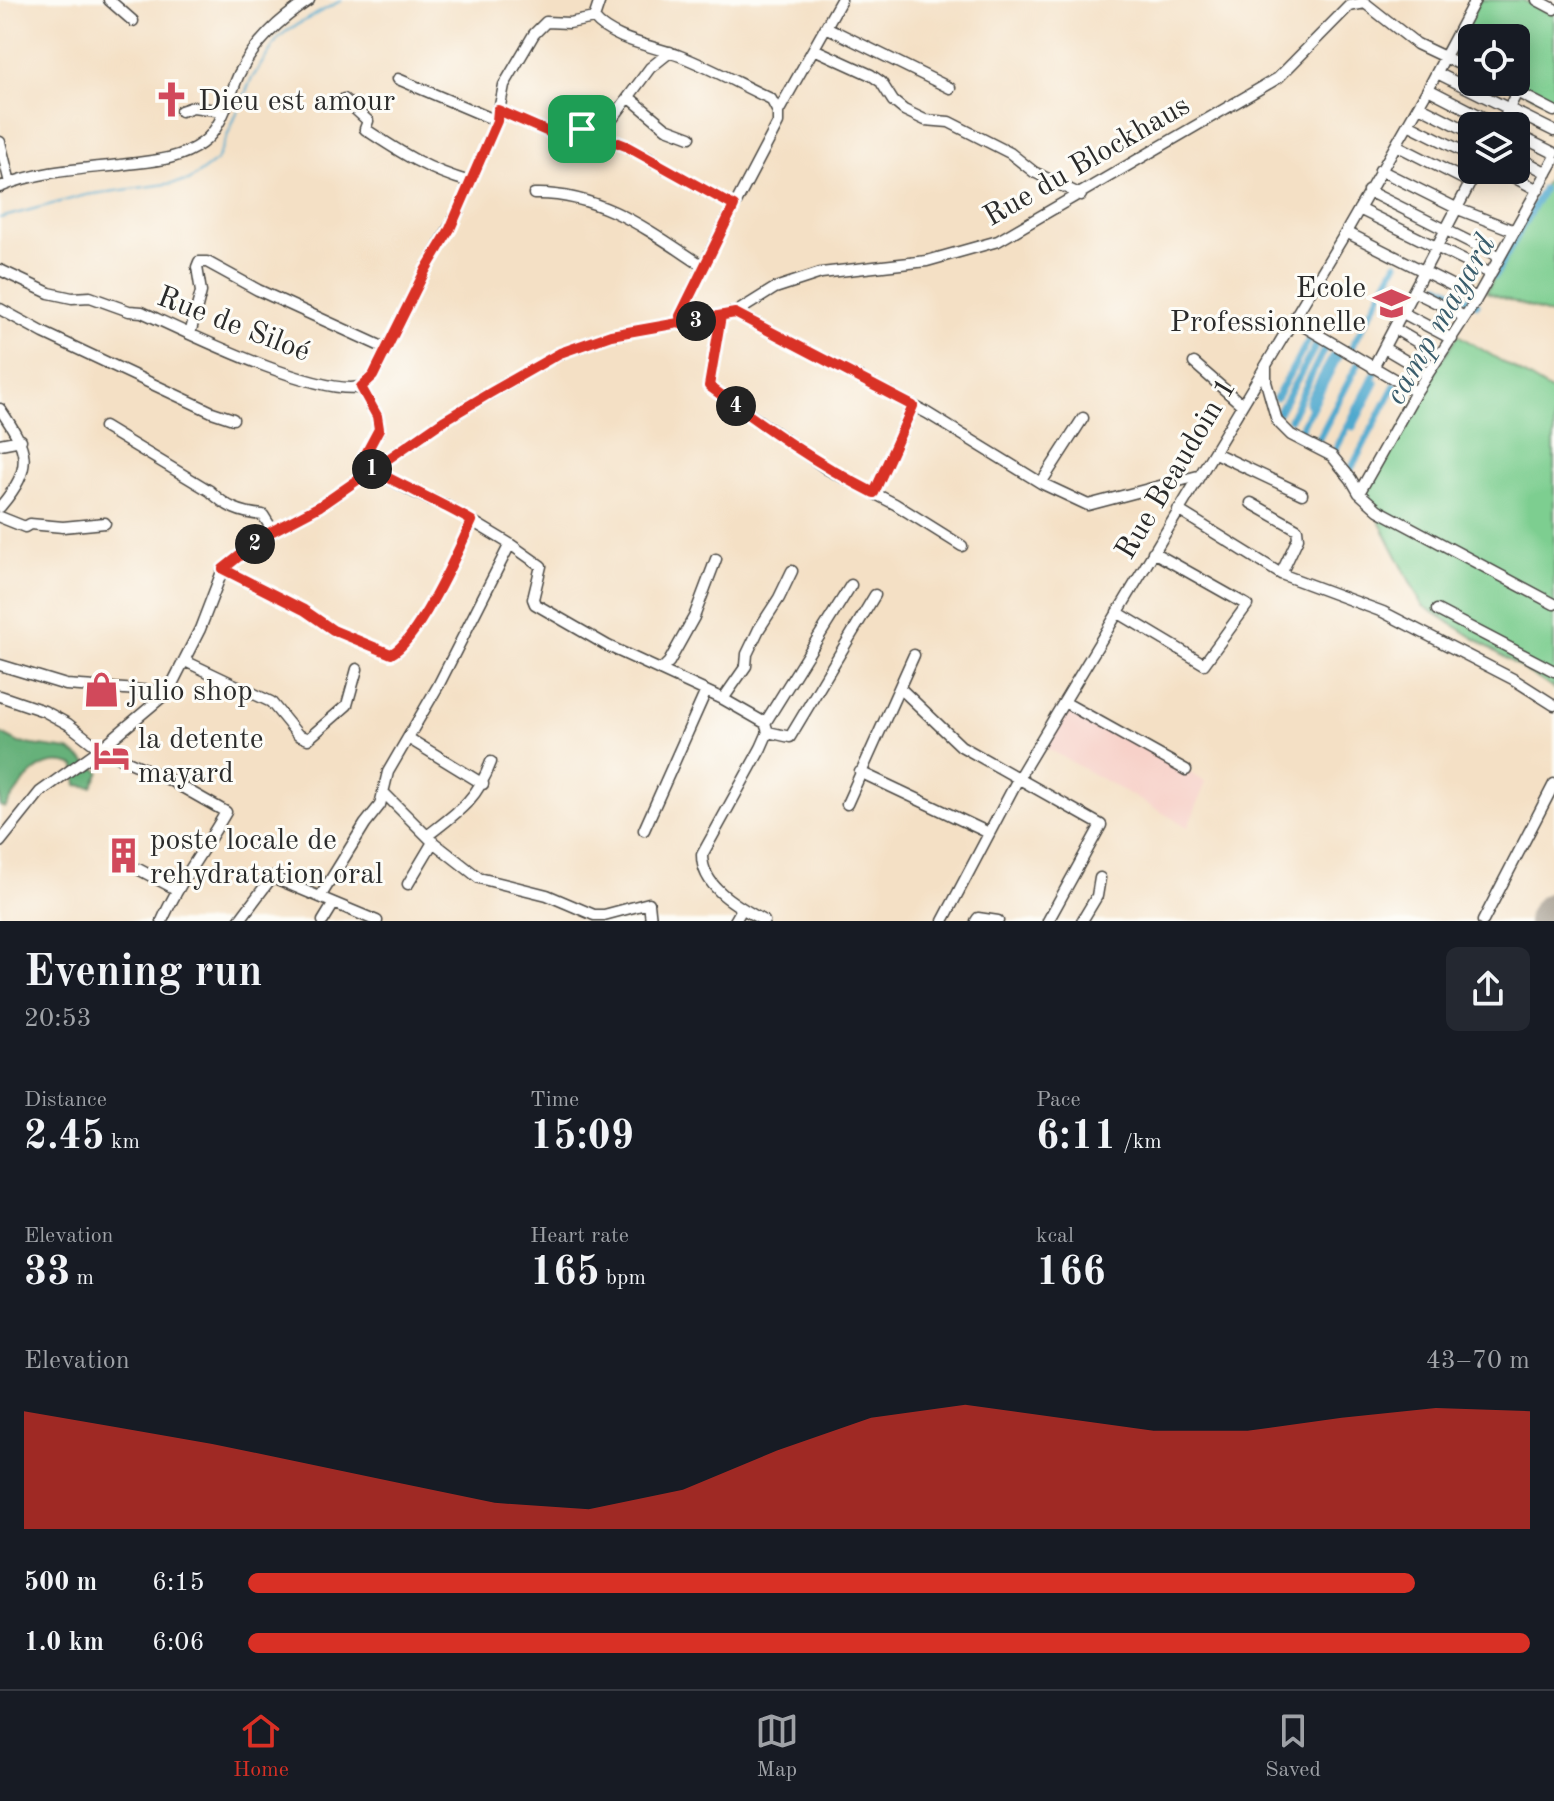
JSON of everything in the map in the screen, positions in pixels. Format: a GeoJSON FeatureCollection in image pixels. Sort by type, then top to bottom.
{"type":"FeatureCollection","features":[{"type":"Feature","properties":{"kind":"street"},"geometry":{"type":"LineString","coordinates":[[109,0],[133,21]]}},
{"type":"Feature","properties":{"kind":"street"},"geometry":{"type":"LineString","coordinates":[[0,142],[5,185],[72,170],[167,159],[188,152],[213,132],[239,75],[260,42],[281,19],[309,0]]}},
{"type":"Feature","properties":{"kind":"street"},"geometry":{"type":"LineString","coordinates":[[594,18],[600,0]]}},
{"type":"Feature","properties":{"kind":"street"},"geometry":{"type":"LineString","coordinates":[[778,112],[841,0]]}},
{"type":"Feature","properties":{"kind":"street","name":"Rue Beaudoin 1"},"geometry":{"type":"LineString","coordinates":[[943,921],[1019,777],[1346,232],[1419,106],[1475,0]]}},
{"type":"Feature","properties":{"kind":"street"},"geometry":{"type":"LineString","coordinates":[[1537,0],[1554,9]]}},
{"type":"Feature","properties":{"kind":"street","name":"Rue du Blockhaus"},"geometry":{"type":"LineString","coordinates":[[223,569],[273,531],[320,506],[443,421],[560,353],[611,335],[735,313],[775,288],[821,273],[927,261],[998,241],[1278,78],[1349,6],[1365,3],[1417,44],[1458,63]]}},
{"type":"Feature","properties":{"kind":"street"},"geometry":{"type":"LineString","coordinates":[[594,18],[622,36],[670,52],[771,99],[778,112],[778,123],[703,266],[680,316],[681,324]]}},
{"type":"Feature","properties":{"kind":"street"},"geometry":{"type":"LineString","coordinates":[[594,18],[569,23],[546,22],[540,26],[504,85],[498,116],[450,229],[426,269],[373,376],[361,387],[377,416],[379,429],[363,459],[367,467],[472,521],[541,566],[533,599],[535,604],[608,646],[723,699],[767,727],[790,737],[875,595]]}},
{"type":"Feature","properties":{"kind":"street"},"geometry":{"type":"LineString","coordinates":[[826,27],[950,88]]}},
{"type":"Feature","properties":{"kind":"street"},"geometry":{"type":"LineString","coordinates":[[814,49],[871,75],[881,82],[893,101],[904,110],[925,120],[949,122],[1010,153],[1034,172],[1081,195]]}},
{"type":"Feature","properties":{"kind":"street"},"geometry":{"type":"LineString","coordinates":[[582,129],[594,120],[611,120],[650,68],[670,52]]}},
{"type":"Feature","properties":{"kind":"street"},"geometry":{"type":"LineString","coordinates":[[1437,73],[1554,131]]}},
{"type":"Feature","properties":{"kind":"street"},"geometry":{"type":"LineString","coordinates":[[398,79],[560,137],[574,126],[582,129],[626,146],[734,206]]}},
{"type":"Feature","properties":{"kind":"street"},"geometry":{"type":"LineString","coordinates":[[1428,89],[1473,112]]}},
{"type":"Feature","properties":{"kind":"street"},"geometry":{"type":"LineString","coordinates":[[1507,112],[1515,96]]}},
{"type":"Feature","properties":{"kind":"street"},"geometry":{"type":"LineString","coordinates":[[1525,96],[1554,111]]}},
{"type":"Feature","properties":{"kind":"street"},"geometry":{"type":"LineString","coordinates":[[630,98],[666,128],[690,137]]}},
{"type":"Feature","properties":{"kind":"street"},"geometry":{"type":"LineString","coordinates":[[344,99],[368,121],[365,129],[409,159],[436,172],[470,182]]}},
{"type":"Feature","properties":{"kind":"street"},"geometry":{"type":"LineString","coordinates":[[1419,106],[1458,126]]}},
{"type":"Feature","properties":{"kind":"street"},"geometry":{"type":"LineString","coordinates":[[181,111],[193,107],[223,111]]}},
{"type":"Feature","properties":{"kind":"street"},"geometry":{"type":"LineString","coordinates":[[1408,124],[1458,149]]}},
{"type":"Feature","properties":{"kind":"street"},"geometry":{"type":"LineString","coordinates":[[1530,141],[1554,153]]}},
{"type":"Feature","properties":{"kind":"street"},"geometry":{"type":"LineString","coordinates":[[1396,145],[1458,176]]}},
{"type":"Feature","properties":{"kind":"street"},"geometry":{"type":"LineString","coordinates":[[1346,232],[1424,275],[1477,298],[1554,160]]}},
{"type":"Feature","properties":{"kind":"street"},"geometry":{"type":"LineString","coordinates":[[1530,164],[1547,173]]}},
{"type":"Feature","properties":{"kind":"street"},"geometry":{"type":"LineString","coordinates":[[1380,170],[1458,209],[1515,231]]}},
{"type":"Feature","properties":{"kind":"street"},"geometry":{"type":"LineString","coordinates":[[1373,368],[1470,184]]}},
{"type":"Feature","properties":{"kind":"street"},"geometry":{"type":"LineString","coordinates":[[1527,184],[1538,190]]}},
{"type":"Feature","properties":{"kind":"street"},"geometry":{"type":"LineString","coordinates":[[1368,191],[1500,257]]}},
{"type":"Feature","properties":{"kind":"street"},"geometry":{"type":"LineString","coordinates":[[534,194],[563,195],[622,213],[703,266]]}},
{"type":"Feature","properties":{"kind":"street"},"geometry":{"type":"LineString","coordinates":[[1359,209],[1491,274]]}},
{"type":"Feature","properties":{"kind":"street"},"geometry":{"type":"LineString","coordinates":[[190,334],[201,292],[197,267],[199,262],[207,262],[258,290],[387,349]]}},
{"type":"Feature","properties":{"kind":"street","name":"Rue de Siloé"},"geometry":{"type":"LineString","coordinates":[[0,270],[49,293],[72,298],[90,297],[129,311],[142,312],[245,358],[293,375],[346,388],[361,387]]}},
{"type":"Feature","properties":{"kind":"street"},"geometry":{"type":"LineString","coordinates":[[1415,292],[1465,317]]}},
{"type":"Feature","properties":{"kind":"street"},"geometry":{"type":"LineString","coordinates":[[1359,493],[1416,392],[1475,302]]}},
{"type":"Feature","properties":{"kind":"street"},"geometry":{"type":"LineString","coordinates":[[0,309],[44,333],[233,419]]}},
{"type":"Feature","properties":{"kind":"street"},"geometry":{"type":"LineString","coordinates":[[735,313],[913,406],[1041,483],[1088,505],[1198,476]]}},
{"type":"Feature","properties":{"kind":"street"},"geometry":{"type":"LineString","coordinates":[[1403,313],[1452,339]]}},
{"type":"Feature","properties":{"kind":"street"},"geometry":{"type":"LineString","coordinates":[[721,316],[709,386],[827,469],[874,493],[962,546]]}},
{"type":"Feature","properties":{"kind":"street"},"geometry":{"type":"LineString","coordinates":[[1293,320],[1416,392]]}},
{"type":"Feature","properties":{"kind":"street"},"geometry":{"type":"LineString","coordinates":[[1395,329],[1439,355]]}},
{"type":"Feature","properties":{"kind":"street"},"geometry":{"type":"LineString","coordinates":[[1384,348],[1428,374]]}},
{"type":"Feature","properties":{"kind":"street"},"geometry":{"type":"LineString","coordinates":[[1194,363],[1241,404]]}},
{"type":"Feature","properties":{"kind":"street"},"geometry":{"type":"LineString","coordinates":[[1266,364],[1266,382],[1277,421],[1291,435],[1332,456],[1359,493],[1378,510],[1554,604]]}},
{"type":"Feature","properties":{"kind":"street"},"geometry":{"type":"LineString","coordinates":[[874,493],[913,406]]}},
{"type":"Feature","properties":{"kind":"street"},"geometry":{"type":"LineString","coordinates":[[0,409],[21,440],[25,458],[20,477],[0,507]]}},
{"type":"Feature","properties":{"kind":"street"},"geometry":{"type":"LineString","coordinates":[[1041,483],[1083,418]]}},
{"type":"Feature","properties":{"kind":"street"},"geometry":{"type":"LineString","coordinates":[[104,427],[210,491],[224,505],[249,514],[263,515],[273,531]]}},
{"type":"Feature","properties":{"kind":"street"},"geometry":{"type":"LineString","coordinates":[[0,444],[21,440]]}},
{"type":"Feature","properties":{"kind":"street"},"geometry":{"type":"LineString","coordinates":[[1215,453],[1302,494]]}},
{"type":"Feature","properties":{"kind":"street"},"geometry":{"type":"LineString","coordinates":[[1251,503],[1297,529],[1298,538],[1281,574]]}},
{"type":"Feature","properties":{"kind":"street"},"geometry":{"type":"LineString","coordinates":[[1178,510],[1281,574],[1383,612],[1513,679],[1554,705]]}},
{"type":"Feature","properties":{"kind":"street"},"geometry":{"type":"LineString","coordinates":[[0,517],[25,527],[30,524],[63,527],[105,523]]}},
{"type":"Feature","properties":{"kind":"street"},"geometry":{"type":"LineString","coordinates":[[0,842],[40,792],[100,749],[168,692],[185,661],[223,569],[304,610],[333,630],[391,654],[399,650],[424,616],[472,521]]}},
{"type":"Feature","properties":{"kind":"street"},"geometry":{"type":"LineString","coordinates":[[320,897],[380,805],[388,772],[438,686],[510,544]]}},
{"type":"Feature","properties":{"kind":"street"},"geometry":{"type":"LineString","coordinates":[[1117,612],[1204,664],[1247,605],[1153,552]]}},
{"type":"Feature","properties":{"kind":"street"},"geometry":{"type":"LineString","coordinates":[[661,670],[669,662],[694,617],[716,559]]}},
{"type":"Feature","properties":{"kind":"street"},"geometry":{"type":"LineString","coordinates":[[723,699],[746,666],[747,654],[759,629],[792,571]]}},
{"type":"Feature","properties":{"kind":"street"},"geometry":{"type":"LineString","coordinates":[[764,921],[742,909],[711,884],[702,868],[702,855],[767,727],[851,585]]}},
{"type":"Feature","properties":{"kind":"street"},"geometry":{"type":"LineString","coordinates":[[1437,610],[1554,671]]}},
{"type":"Feature","properties":{"kind":"street"},"geometry":{"type":"LineString","coordinates":[[847,804],[914,655]]}},
{"type":"Feature","properties":{"kind":"street"},"geometry":{"type":"LineString","coordinates":[[185,661],[271,702],[298,735],[308,739],[347,705],[357,669]]}},
{"type":"Feature","properties":{"kind":"street"},"geometry":{"type":"LineString","coordinates":[[0,665],[66,685],[168,692]]}},
{"type":"Feature","properties":{"kind":"street"},"geometry":{"type":"LineString","coordinates":[[900,688],[961,746],[1101,825],[1048,921]]}},
{"type":"Feature","properties":{"kind":"street"},"geometry":{"type":"LineString","coordinates":[[644,830],[706,691]]}},
{"type":"Feature","properties":{"kind":"street"},"geometry":{"type":"LineString","coordinates":[[0,696],[44,711],[68,724],[100,749],[166,778],[226,812],[201,855],[176,889],[162,921]]}},
{"type":"Feature","properties":{"kind":"street"},"geometry":{"type":"LineString","coordinates":[[1064,702],[1186,770]]}},
{"type":"Feature","properties":{"kind":"street"},"geometry":{"type":"LineString","coordinates":[[408,738],[483,784]]}},
{"type":"Feature","properties":{"kind":"street"},"geometry":{"type":"LineString","coordinates":[[408,884],[430,839],[470,802],[483,784],[491,762]]}},
{"type":"Feature","properties":{"kind":"street"},"geometry":{"type":"LineString","coordinates":[[860,772],[989,833]]}},
{"type":"Feature","properties":{"kind":"street"},"geometry":{"type":"LineString","coordinates":[[1483,921],[1554,784]]}},
{"type":"Feature","properties":{"kind":"street"},"geometry":{"type":"LineString","coordinates":[[384,793],[430,839],[479,878],[547,895],[594,915],[649,903],[651,921]]}},
{"type":"Feature","properties":{"kind":"street"},"geometry":{"type":"LineString","coordinates":[[138,869],[176,889]]}},
{"type":"Feature","properties":{"kind":"street"},"geometry":{"type":"LineString","coordinates":[[239,921],[272,877],[377,921]]}},
{"type":"Feature","properties":{"kind":"street"},"geometry":{"type":"LineString","coordinates":[[1082,921],[1097,896],[1100,878]]}},
{"type":"Feature","properties":{"kind":"street"},"geometry":{"type":"LineString","coordinates":[[323,921],[334,903]]}},
{"type":"Feature","properties":{"kind":"street"},"geometry":{"type":"LineString","coordinates":[[735,921],[742,909]]}},
{"type":"Feature","properties":{"kind":"street"},"geometry":{"type":"LineString","coordinates":[[976,921],[978,918],[998,921]]}},
{"type":"Feature","properties":{"kind":"shaded area"},"geometry":{"type":"Polygon","coordinates":[[[1068,705],[1206,782],[1188,827],[1043,746],[1068,705]]]}},
{"type":"Feature","properties":{"kind":"green space"},"geometry":{"type":"Polygon","coordinates":[[[1480,0],[1523,0],[1554,15],[1554,106],[1530,94],[1530,24],[1467,24],[1480,0]]]}},
{"type":"Feature","properties":{"kind":"green space"},"geometry":{"type":"Polygon","coordinates":[[[1458,41],[1458,58],[1451,54],[1458,41]]]}},
{"type":"Feature","properties":{"kind":"green space"},"geometry":{"type":"Polygon","coordinates":[[[1554,167],[1554,316],[1486,292],[1554,167]]]}},
{"type":"Feature","properties":{"kind":"green space"},"geometry":{"type":"Polygon","coordinates":[[[1458,335],[1554,393],[1554,689],[1422,605],[1365,494],[1419,395],[1458,335]]]}},
{"type":"Feature","properties":{"kind":"green space"},"geometry":{"type":"Polygon","coordinates":[[[0,733],[19,743],[69,750],[100,772],[92,787],[77,785],[75,766],[51,763],[33,772],[5,808],[0,806],[0,733]]]}},
{"type":"Feature","properties":{"kind":"waterway"},"geometry":{"type":"LineString","coordinates":[[0,218],[86,195],[189,181],[217,160],[251,80],[279,37],[342,0]]}},
{"type":"Feature","properties":{"kind":"waterway","name":"camp mayard"},"geometry":{"type":"LineString","coordinates":[[1495,276],[1543,189]]}},
{"type":"Feature","properties":{"kind":"waterway"},"geometry":{"type":"LineString","coordinates":[[1352,347],[1397,263]]}},
{"type":"Feature","properties":{"kind":"waterway"},"geometry":{"type":"LineString","coordinates":[[1440,285],[1477,304]]}},
{"type":"Feature","properties":{"kind":"waterway"},"geometry":{"type":"LineString","coordinates":[[1276,398],[1311,336]]}},
{"type":"Feature","properties":{"kind":"waterway"},"geometry":{"type":"LineString","coordinates":[[1279,412],[1319,340]]}},
{"type":"Feature","properties":{"kind":"waterway"},"geometry":{"type":"LineString","coordinates":[[1290,419],[1326,345]]}},
{"type":"Feature","properties":{"kind":"waterway"},"geometry":{"type":"LineString","coordinates":[[1297,437],[1311,408],[1308,403],[1310,398],[1336,351]]}},
{"type":"Feature","properties":{"kind":"waterway"},"geometry":{"type":"LineString","coordinates":[[1310,412],[1340,353]]}},
{"type":"Feature","properties":{"kind":"waterway"},"geometry":{"type":"LineString","coordinates":[[1315,446],[1358,364]]}},
{"type":"Feature","properties":{"kind":"waterway"},"geometry":{"type":"LineString","coordinates":[[1333,455],[1375,373]]}},
{"type":"Feature","properties":{"kind":"waterway"},"geometry":{"type":"LineString","coordinates":[[1353,427],[1376,383]]}},
{"type":"Feature","properties":{"kind":"waterway"},"geometry":{"type":"LineString","coordinates":[[1350,471],[1395,385]]}},
{"type":"Feature","properties":{"kind":"runway"},"geometry":{"type":"LineString","coordinates":[[1551,921],[1554,915]]}},
{"type":"Feature","properties":{"kind":"place","name":"Dieu est amour"},"geometry":{"type":"Point","coordinates":[172,100]}},
{"type":"Feature","properties":{"kind":"place","name":"Ecole Professionnelle"},"geometry":{"type":"Point","coordinates":[1392,304]}},
{"type":"Feature","properties":{"kind":"place","name":"julio shop"},"geometry":{"type":"Point","coordinates":[102,690]}},
{"type":"Feature","properties":{"kind":"place","name":"la detente mayard"},"geometry":{"type":"Point","coordinates":[112,755]}},
{"type":"Feature","properties":{"kind":"place","name":"poste locale de rehydratation oral"},"geometry":{"type":"Point","coordinates":[124,856]}},
{"type":"Feature","properties":{"kind":"route"},"geometry":{"type":"LineString","coordinates":[[582,129],[574,126],[560,137],[498,110],[497,121],[450,229],[426,269],[373,376],[361,387],[377,416],[379,429],[363,459],[367,467],[374,470],[414,492],[452,509],[472,521],[424,616],[399,650],[391,654],[349,634],[333,630],[304,610],[223,569],[267,534],[320,506],[374,470],[443,421],[560,353],[611,335],[681,324],[735,313],[913,406],[874,493],[827,469],[788,444],[709,386],[721,316],[681,324],[680,316],[734,206],[626,146],[582,129]]}}]}
